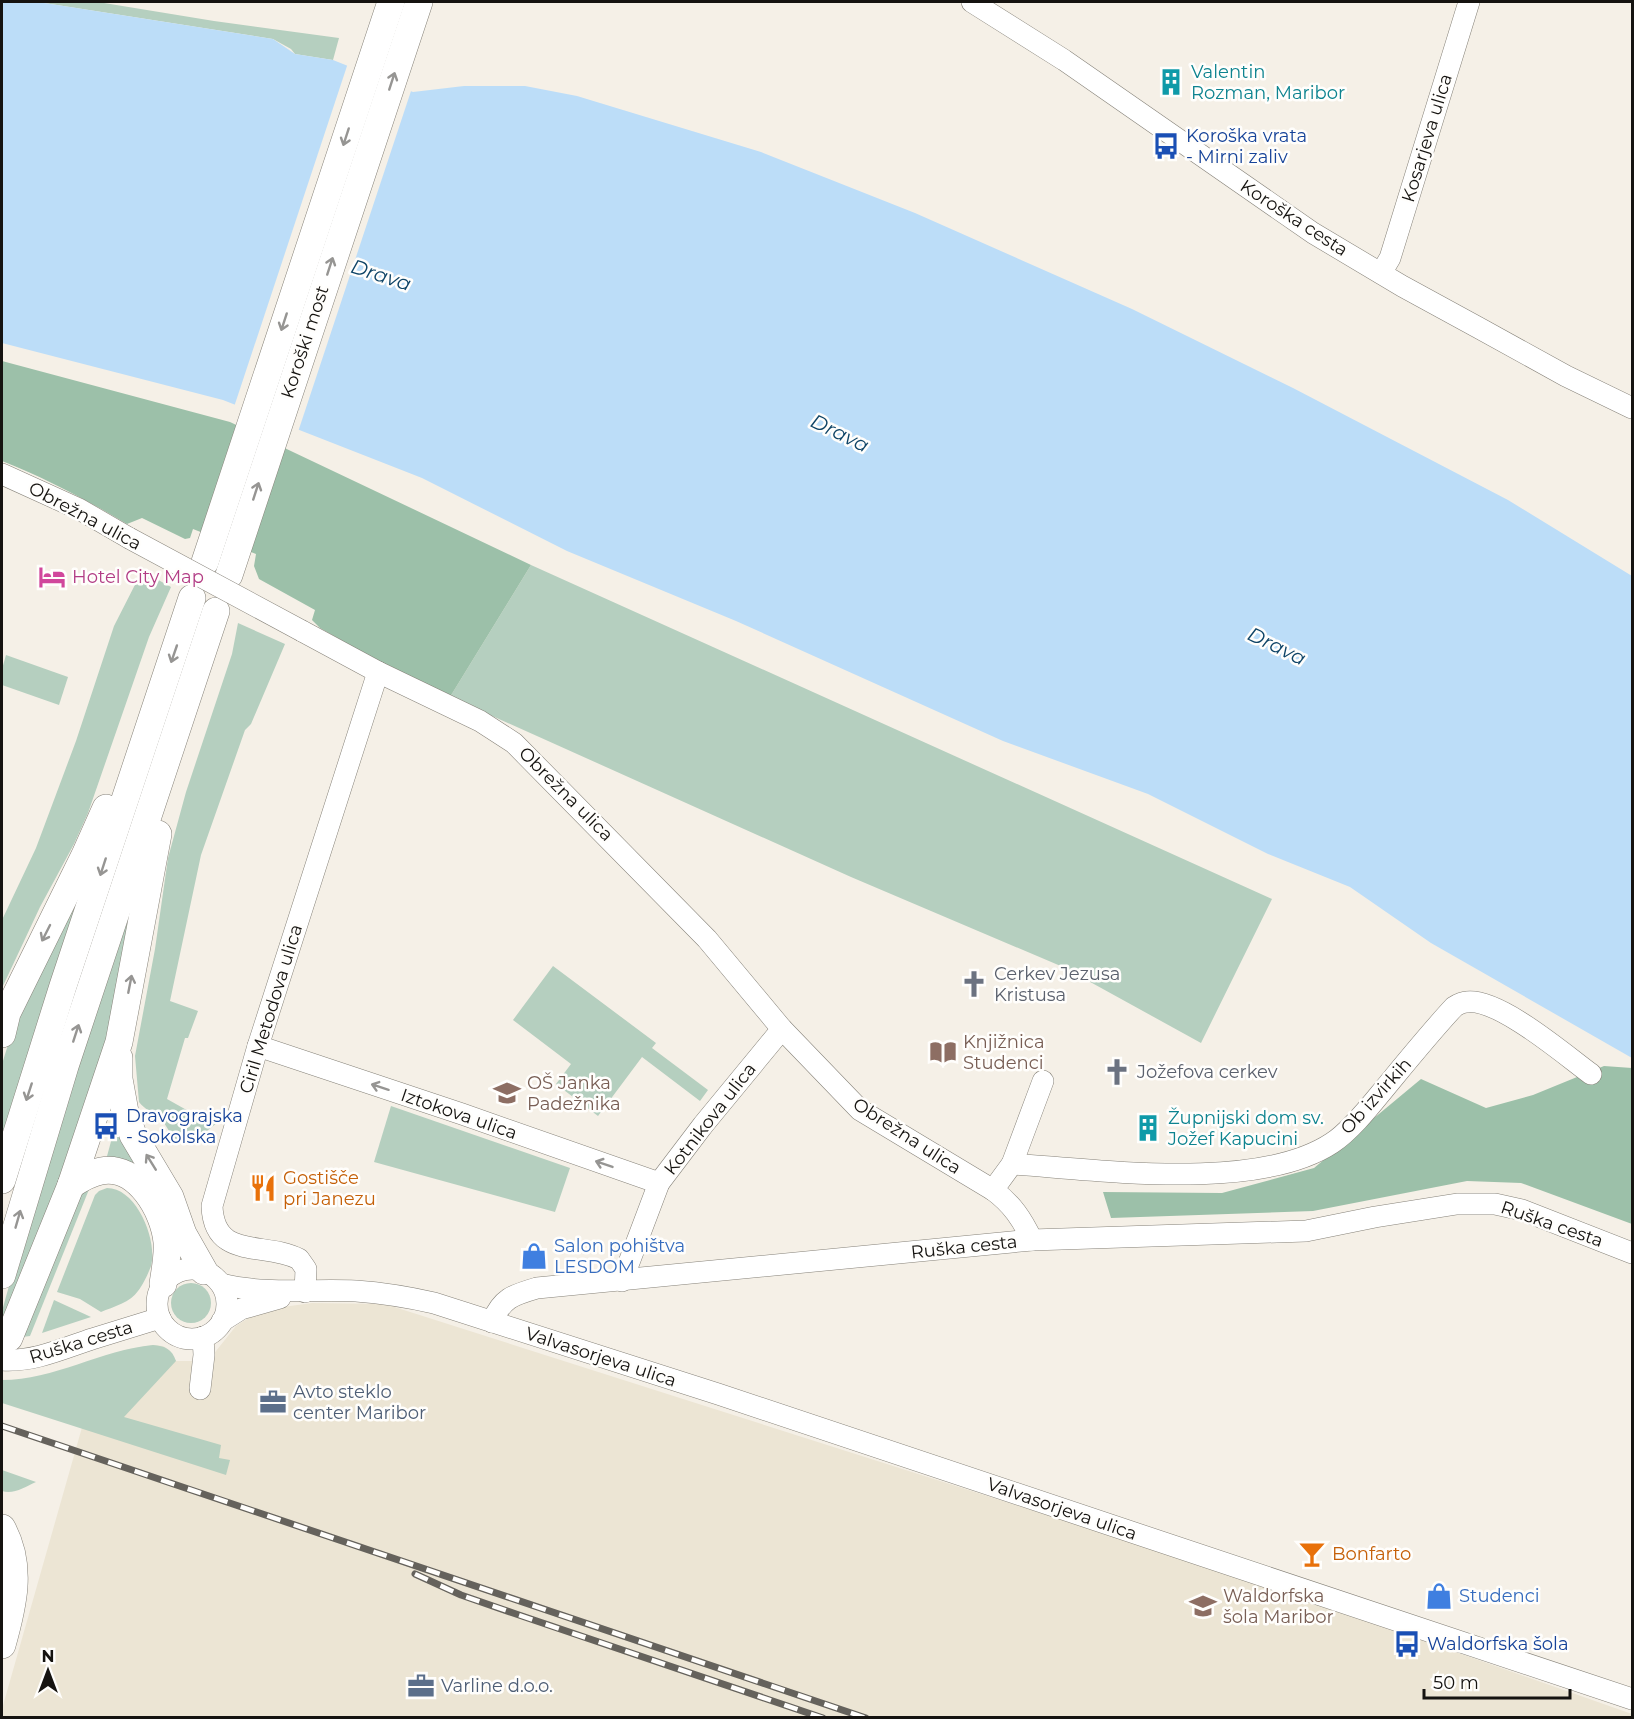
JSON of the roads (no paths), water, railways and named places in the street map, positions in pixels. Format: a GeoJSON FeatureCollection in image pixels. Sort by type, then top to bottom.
{"type":"FeatureCollection","features":[{"type":"Feature","properties":{"kind":"main road","name":"Koroški most"},"geometry":{"type":"LineString","coordinates":[[218,549],[390,2]]}},
{"type":"Feature","properties":{"kind":"main road","name":"Koroški most"},"geometry":{"type":"LineString","coordinates":[[218,549],[418,2]]}},
{"type":"Feature","properties":{"kind":"main road"},"geometry":{"type":"LineString","coordinates":[[218,549],[229,575]]}},
{"type":"Feature","properties":{"kind":"main road"},"geometry":{"type":"LineString","coordinates":[[2,1180],[141,751],[204,605],[168,755],[65,1066],[2,1275]]}},
{"type":"Feature","properties":{"kind":"main road"},"geometry":{"type":"LineString","coordinates":[[3,1022],[85,855],[114,788],[141,751]]}},
{"type":"Feature","properties":{"kind":"main road"},"geometry":{"type":"LineString","coordinates":[[5,1349],[71,1185],[118,1042],[163,813],[168,755]]}},
{"type":"Feature","properties":{"kind":"main road"},"geometry":{"type":"LineString","coordinates":[[118,1042],[119,1079],[125,1112],[133,1135],[170,1197],[183,1234],[212,1277]]}},
{"type":"Feature","properties":{"kind":"main road"},"geometry":{"type":"LineString","coordinates":[[71,1185],[88,1175],[111,1170],[131,1176],[140,1184],[153,1202],[167,1241],[163,1284]]}},
{"type":"Feature","properties":{"kind":"main road"},"geometry":{"type":"LineString","coordinates":[[2,1528],[12,1548],[15,1575],[11,1612],[2,1645]]}},
{"type":"Feature","properties":{"kind":"street","name":"Koroška cesta"},"geometry":{"type":"LineString","coordinates":[[972,2],[1073,66],[1312,232],[1381,273],[1566,375],[1632,408]]}},
{"type":"Feature","properties":{"kind":"street","name":"Kosarjeva ulica"},"geometry":{"type":"LineString","coordinates":[[1381,273],[1390,258],[1469,2]]}},
{"type":"Feature","properties":{"kind":"street","name":"Obrežna ulica"},"geometry":{"type":"LineString","coordinates":[[2,474],[78,509],[378,672],[480,721],[514,743],[707,939],[782,1029],[860,1110],[993,1190],[1007,1201],[1023,1219],[1032,1240]]}},
{"type":"Feature","properties":{"kind":"street","name":"Ciril Metodova ulica"},"geometry":{"type":"LineString","coordinates":[[305,1292],[306,1269],[299,1259],[238,1246],[219,1234],[213,1220],[212,1206],[258,1046],[378,672]]}},
{"type":"Feature","properties":{"kind":"street","name":"Ob izvirkih"},"geometry":{"type":"LineString","coordinates":[[1012,1164],[1134,1172],[1210,1174],[1271,1166],[1299,1159],[1333,1143],[1365,1112],[1454,1007],[1466,1002],[1484,1004],[1510,1016],[1591,1074]]}},
{"type":"Feature","properties":{"kind":"street","name":"Kotnikova ulica"},"geometry":{"type":"LineString","coordinates":[[622,1281],[659,1183],[782,1029]]}},
{"type":"Feature","properties":{"kind":"street","name":"Iztokova ulica"},"geometry":{"type":"LineString","coordinates":[[258,1046],[659,1183]]}},
{"type":"Feature","properties":{"kind":"street"},"geometry":{"type":"LineString","coordinates":[[993,1190],[1012,1164],[1043,1081]]}},
{"type":"Feature","properties":{"kind":"street","name":"Ruška cesta"},"geometry":{"type":"LineString","coordinates":[[492,1322],[499,1305],[515,1294],[537,1288],[1032,1240],[1306,1231],[1457,1204],[1495,1204],[1522,1210],[1632,1253]]}},
{"type":"Feature","properties":{"kind":"street"},"geometry":{"type":"LineString","coordinates":[[305,1292],[241,1309],[222,1321],[211,1333],[203,1337],[186,1339],[170,1332],[160,1318],[157,1297],[168,1278],[181,1270],[196,1269],[212,1277],[258,1290],[354,1291],[394,1294],[434,1303],[492,1322]]}},
{"type":"Feature","properties":{"kind":"street"},"geometry":{"type":"LineString","coordinates":[[212,1277],[226,1297],[227,1305],[222,1321]]}},
{"type":"Feature","properties":{"kind":"street","name":"Ruška cesta"},"geometry":{"type":"LineString","coordinates":[[5,1349],[15,1361],[49,1355],[130,1326],[160,1318]]}},
{"type":"Feature","properties":{"kind":"street","name":"Valvasorjeva ulica"},"geometry":{"type":"LineString","coordinates":[[492,1322],[718,1394],[1632,1699]]}},
{"type":"Feature","properties":{"kind":"street"},"geometry":{"type":"LineString","coordinates":[[200,1389],[203,1337]]}},
{"type":"Feature","properties":{"kind":"water","name":"Drava"},"geometry":{"type":"Polygon","coordinates":[[[2,2],[38,2],[273,39],[295,54],[333,60],[413,92],[464,86],[525,86],[577,96],[761,152],[915,213],[1132,309],[1293,388],[1508,500],[1632,576],[1632,1058],[1431,943],[1350,887],[1268,854],[1148,794],[1003,741],[736,621],[567,551],[422,478],[223,400],[2,343],[2,2]]]}},
{"type":"Feature","properties":{"kind":"railway"},"geometry":{"type":"LineString","coordinates":[[2,1426],[866,1718]]}},
{"type":"Feature","properties":{"kind":"railway"},"geometry":{"type":"LineString","coordinates":[[415,1574],[461,1595],[823,1718]]}},
{"type":"Feature","properties":{"kind":"place","name":"Valentin Rozman, Maribor"},"geometry":{"type":"Point","coordinates":[1171,82]}},
{"type":"Feature","properties":{"kind":"place","name":"Koroška vrata - Mirni zaliv"},"geometry":{"type":"Point","coordinates":[1166,146]}},
{"type":"Feature","properties":{"kind":"place","name":"Hotel City Map"},"geometry":{"type":"Point","coordinates":[52,577]}},
{"type":"Feature","properties":{"kind":"place","name":"Cerkev Jezusa Kristusa"},"geometry":{"type":"Point","coordinates":[974,984]}},
{"type":"Feature","properties":{"kind":"place","name":"Knjižnica Studenci"},"geometry":{"type":"Point","coordinates":[943,1052]}},
{"type":"Feature","properties":{"kind":"place","name":"Jožefova cerkev"},"geometry":{"type":"Point","coordinates":[1117,1072]}},
{"type":"Feature","properties":{"kind":"place","name":"OŠ Janka Padežnika"},"geometry":{"type":"Point","coordinates":[507,1093]}},
{"type":"Feature","properties":{"kind":"place","name":"Dravograjska - Sokolska"},"geometry":{"type":"Point","coordinates":[106,1126]}},
{"type":"Feature","properties":{"kind":"place","name":"Župnijski dom sv. Jožef Kapucini"},"geometry":{"type":"Point","coordinates":[1148,1128]}},
{"type":"Feature","properties":{"kind":"place","name":"Gostišče pri Janezu"},"geometry":{"type":"Point","coordinates":[263,1188]}},
{"type":"Feature","properties":{"kind":"place","name":"Salon pohištva LESDOM"},"geometry":{"type":"Point","coordinates":[534,1256]}},
{"type":"Feature","properties":{"kind":"place","name":"Avto steklo center Maribor"},"geometry":{"type":"Point","coordinates":[273,1402]}},
{"type":"Feature","properties":{"kind":"place","name":"Bonfarto"},"geometry":{"type":"Point","coordinates":[1312,1554]}},
{"type":"Feature","properties":{"kind":"place","name":"Studenci"},"geometry":{"type":"Point","coordinates":[1439,1596]}},
{"type":"Feature","properties":{"kind":"place","name":"Waldorfska šola Maribor"},"geometry":{"type":"Point","coordinates":[1203,1606]}},
{"type":"Feature","properties":{"kind":"place","name":"Waldorfska šola"},"geometry":{"type":"Point","coordinates":[1407,1644]}},
{"type":"Feature","properties":{"kind":"place","name":"Varline d.o.o."},"geometry":{"type":"Point","coordinates":[421,1686]}}]}
